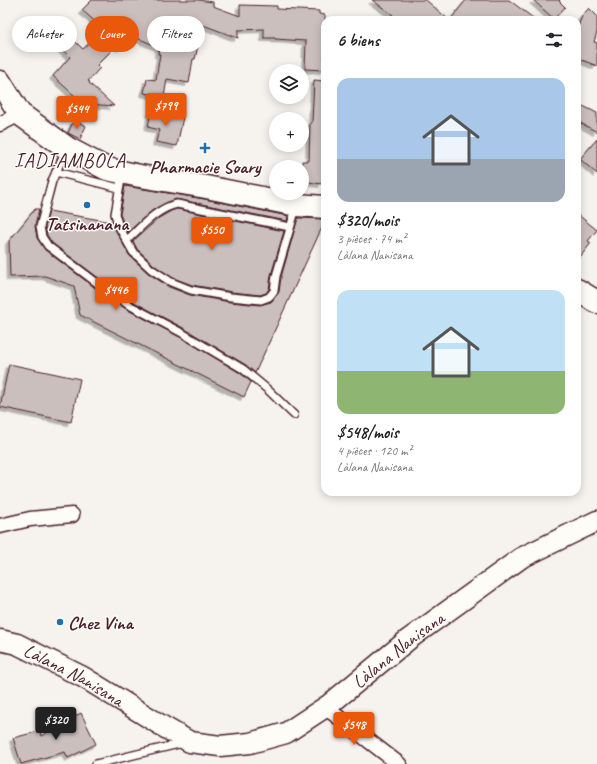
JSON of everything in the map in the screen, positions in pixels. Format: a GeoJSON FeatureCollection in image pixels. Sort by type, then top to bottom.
{"type":"FeatureCollection","features":[{"type":"Feature","properties":{"kind":"main road"},"geometry":{"type":"LineString","coordinates":[[0,82],[20,114],[67,148],[107,169],[121,180],[140,176],[297,205],[321,207]]}},
{"type":"Feature","properties":{"kind":"main road"},"geometry":{"type":"LineString","coordinates":[[581,292],[597,302]]}},
{"type":"Feature","properties":{"kind":"street"},"geometry":{"type":"LineString","coordinates":[[0,124],[20,114]]}},
{"type":"Feature","properties":{"kind":"street"},"geometry":{"type":"LineString","coordinates":[[0,526],[30,519],[72,515]]}},
{"type":"Feature","properties":{"kind":"street","name":"Làlana Nanisana"},"geometry":{"type":"LineString","coordinates":[[0,640],[17,644],[83,677],[190,742],[220,746],[250,744],[286,733],[330,704],[410,639],[521,558],[597,521]]}},
{"type":"Feature","properties":{"kind":"street"},"geometry":{"type":"LineString","coordinates":[[325,707],[399,764]]}},
{"type":"Feature","properties":{"kind":"lane"},"geometry":{"type":"LineString","coordinates":[[67,148],[52,181],[40,227],[42,237],[48,246],[129,305],[182,333],[243,369],[267,389],[294,415]]}},
{"type":"Feature","properties":{"kind":"lane"},"geometry":{"type":"LineString","coordinates":[[56,172],[121,180],[116,214],[119,227],[133,252],[151,269],[171,282],[191,290],[231,296],[261,300],[269,297],[274,291],[276,276],[297,205]]}},
{"type":"Feature","properties":{"kind":"lane"},"geometry":{"type":"LineString","coordinates":[[127,240],[159,211],[169,206],[178,204],[290,227]]}},
{"type":"Feature","properties":{"kind":"lane"},"geometry":{"type":"LineString","coordinates":[[96,764],[190,742]]}},
{"type":"Feature","properties":{"kind":"building"},"geometry":{"type":"Polygon","coordinates":[[[92,0],[198,0],[213,2],[213,6],[240,16],[240,5],[277,6],[277,9],[319,11],[319,14],[325,15],[321,16],[321,70],[309,69],[309,64],[305,64],[306,41],[264,38],[264,29],[238,30],[238,38],[205,26],[205,16],[147,16],[147,42],[139,39],[139,16],[89,16],[82,10],[92,0]]]}},
{"type":"Feature","properties":{"kind":"building"},"geometry":{"type":"Polygon","coordinates":[[[372,0],[426,0],[444,16],[392,16],[372,0]]]}},
{"type":"Feature","properties":{"kind":"building"},"geometry":{"type":"Polygon","coordinates":[[[466,0],[509,0],[531,16],[453,16],[466,0]]]}},
{"type":"Feature","properties":{"kind":"building"},"geometry":{"type":"Polygon","coordinates":[[[533,0],[560,0],[559,1],[565,7],[557,16],[551,16],[533,0]]]}},
{"type":"Feature","properties":{"kind":"building"},"geometry":{"type":"Polygon","coordinates":[[[589,8],[597,16],[597,32],[594,42],[597,43],[597,66],[581,60],[582,16],[589,8]]]}},
{"type":"Feature","properties":{"kind":"building"},"geometry":{"type":"Polygon","coordinates":[[[77,43],[83,49],[85,47],[85,52],[110,52],[97,65],[100,68],[88,81],[114,106],[88,104],[85,107],[53,76],[70,57],[65,52],[77,52],[77,43]]]}},
{"type":"Feature","properties":{"kind":"building"},"geometry":{"type":"Polygon","coordinates":[[[158,52],[197,52],[195,59],[193,59],[189,83],[167,79],[164,97],[144,93],[147,79],[156,80],[160,54],[158,54],[158,52]]]}},
{"type":"Feature","properties":{"kind":"building"},"geometry":{"type":"Polygon","coordinates":[[[314,80],[321,81],[321,184],[309,182],[310,123],[312,123],[314,80]]]}},
{"type":"Feature","properties":{"kind":"building"},"geometry":{"type":"Polygon","coordinates":[[[583,106],[597,113],[597,132],[581,123],[581,110],[583,106]]]}},
{"type":"Feature","properties":{"kind":"building"},"geometry":{"type":"Polygon","coordinates":[[[151,111],[183,117],[177,146],[156,142],[159,130],[148,127],[151,111]]]}},
{"type":"Feature","properties":{"kind":"building"},"geometry":{"type":"Polygon","coordinates":[[[74,120],[86,126],[80,139],[68,133],[74,120]]]}},
{"type":"Feature","properties":{"kind":"building"},"geometry":{"type":"Polygon","coordinates":[[[597,139],[597,174],[581,160],[581,158],[597,139]]]}},
{"type":"Feature","properties":{"kind":"building"},"geometry":{"type":"Polygon","coordinates":[[[125,186],[204,199],[288,216],[287,221],[176,199],[153,210],[128,232],[120,214],[125,186]]]}},
{"type":"Feature","properties":{"kind":"building"},"geometry":{"type":"Polygon","coordinates":[[[35,209],[39,209],[35,226],[37,238],[45,250],[126,309],[180,337],[240,373],[251,382],[244,397],[80,315],[74,286],[45,276],[10,277],[9,241],[35,209]]]}},
{"type":"Feature","properties":{"kind":"building"},"geometry":{"type":"Polygon","coordinates":[[[177,209],[284,231],[271,275],[269,289],[266,293],[260,295],[232,292],[192,285],[173,278],[154,265],[137,249],[133,241],[159,218],[177,209]]]}},
{"type":"Feature","properties":{"kind":"building"},"geometry":{"type":"Polygon","coordinates":[[[49,211],[112,222],[129,255],[148,273],[169,287],[190,295],[230,302],[260,305],[271,302],[279,292],[281,277],[298,218],[321,219],[321,230],[255,373],[246,365],[185,329],[132,301],[108,285],[52,243],[47,235],[45,227],[49,211]]]}},
{"type":"Feature","properties":{"kind":"building"},"geometry":{"type":"Polygon","coordinates":[[[581,217],[597,230],[588,241],[591,243],[581,256],[581,217]]]}},
{"type":"Feature","properties":{"kind":"building"},"geometry":{"type":"Polygon","coordinates":[[[9,364],[80,379],[71,422],[0,407],[9,364]]]}},
{"type":"Feature","properties":{"kind":"building"},"geometry":{"type":"Polygon","coordinates":[[[81,713],[96,744],[68,758],[65,752],[21,764],[13,738],[40,731],[41,736],[81,713]]]}},
{"type":"Feature","properties":{"kind":"place","name":"Pharmacie Soary"},"geometry":{"type":"Point","coordinates":[205,148]}},
{"type":"Feature","properties":{"kind":"place","name":"Tatsinanana"},"geometry":{"type":"Point","coordinates":[87,205]}},
{"type":"Feature","properties":{"kind":"place","name":"Chez Vina"},"geometry":{"type":"Point","coordinates":[60,622]}},
{"type":"Feature","properties":{"kind":"district","name":"IADIAMBOLA"},"geometry":{"type":"Point","coordinates":[70,160]}}]}
